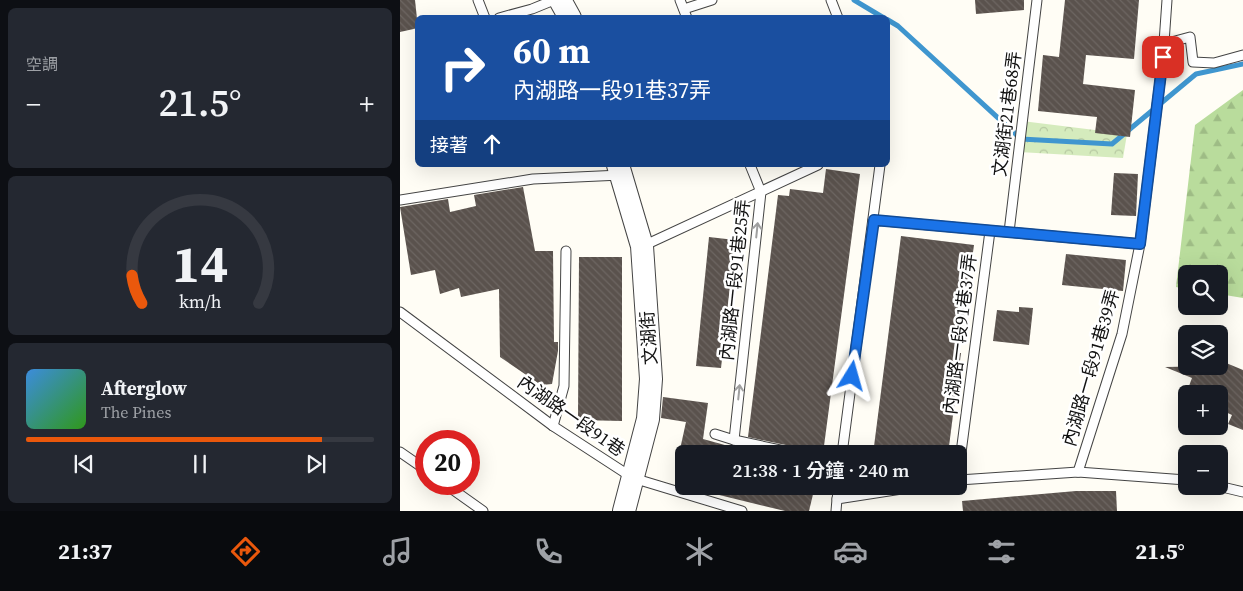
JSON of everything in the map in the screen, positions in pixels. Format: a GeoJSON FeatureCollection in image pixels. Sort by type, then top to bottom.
{"type":"FeatureCollection","features":[{"type":"Feature","properties":{"kind":"street"},"geometry":{"type":"LineString","coordinates":[[560,0],[568,15]]}},
{"type":"Feature","properties":{"kind":"street","name":"文湖街"},"geometry":{"type":"LineString","coordinates":[[620,170],[642,246],[651,379],[648,419],[624,511]]}},
{"type":"Feature","properties":{"kind":"lane"},"geometry":{"type":"LineString","coordinates":[[478,0],[484,15]]}},
{"type":"Feature","properties":{"kind":"lane"},"geometry":{"type":"LineString","coordinates":[[510,15],[554,0]]}},
{"type":"Feature","properties":{"kind":"lane"},"geometry":{"type":"LineString","coordinates":[[680,0],[686,13],[712,0]]}},
{"type":"Feature","properties":{"kind":"lane"},"geometry":{"type":"LineString","coordinates":[[831,0],[837,15]]}},
{"type":"Feature","properties":{"kind":"lane","name":"文湖街21巷68弄"},"geometry":{"type":"LineString","coordinates":[[1009,232],[1037,0]]}},
{"type":"Feature","properties":{"kind":"lane"},"geometry":{"type":"LineString","coordinates":[[990,231],[1140,244],[1164,44],[1167,0]]}},
{"type":"Feature","properties":{"kind":"lane"},"geometry":{"type":"LineString","coordinates":[[1164,44],[1190,37],[1193,62],[1214,63],[1243,55]]}},
{"type":"Feature","properties":{"kind":"lane"},"geometry":{"type":"LineString","coordinates":[[751,167],[761,192],[800,169]]}},
{"type":"Feature","properties":{"kind":"lane"},"geometry":{"type":"LineString","coordinates":[[843,445],[880,167]]}},
{"type":"Feature","properties":{"kind":"lane"},"geometry":{"type":"LineString","coordinates":[[400,200],[533,179],[620,170]]}},
{"type":"Feature","properties":{"kind":"lane","name":"內湖路一段91巷25弄"},"geometry":{"type":"LineString","coordinates":[[642,246],[761,192]]}},
{"type":"Feature","properties":{"kind":"lane","name":"內湖路一段91巷25弄"},"geometry":{"type":"LineString","coordinates":[[734,440],[761,192]]}},
{"type":"Feature","properties":{"kind":"lane","name":"內湖路一段91巷37弄"},"geometry":{"type":"LineString","coordinates":[[874,220],[990,231],[962,445]]}},
{"type":"Feature","properties":{"kind":"lane","name":"內湖路一段91巷39弄"},"geometry":{"type":"LineString","coordinates":[[1078,472],[1122,334],[1140,244]]}},
{"type":"Feature","properties":{"kind":"lane"},"geometry":{"type":"LineString","coordinates":[[553,426],[564,386],[566,251]]}},
{"type":"Feature","properties":{"kind":"lane","name":"內湖路一段91巷"},"geometry":{"type":"LineString","coordinates":[[400,312],[553,426],[633,478],[720,508],[742,511]]}},
{"type":"Feature","properties":{"kind":"lane"},"geometry":{"type":"LineString","coordinates":[[716,434],[757,445]]}},
{"type":"Feature","properties":{"kind":"lane"},"geometry":{"type":"LineString","coordinates":[[400,452],[415,462]]}},
{"type":"Feature","properties":{"kind":"lane"},"geometry":{"type":"LineString","coordinates":[[967,479],[1078,472],[1178,479]]}},
{"type":"Feature","properties":{"kind":"lane"},"geometry":{"type":"LineString","coordinates":[[1228,488],[1243,492]]}},
{"type":"Feature","properties":{"kind":"lane"},"geometry":{"type":"LineString","coordinates":[[461,495],[484,511]]}},
{"type":"Feature","properties":{"kind":"lane"},"geometry":{"type":"LineString","coordinates":[[836,511],[837,495]]}},
{"type":"Feature","properties":{"kind":"lane"},"geometry":{"type":"LineString","coordinates":[[837,500],[867,495]]}},
{"type":"Feature","properties":{"kind":"green space"},"geometry":{"type":"Polygon","coordinates":[[[1243,90],[1243,298],[1228,296],[1228,265],[1179,265],[1195,125],[1243,90]]]}},
{"type":"Feature","properties":{"kind":"green space"},"geometry":{"type":"Polygon","coordinates":[[[1022,121],[1127,134],[1123,158],[1019,152],[1022,121]]]}},
{"type":"Feature","properties":{"kind":"green space"},"geometry":{"type":"Polygon","coordinates":[[[1178,270],[1178,287],[1176,287],[1178,270]]]}},
{"type":"Feature","properties":{"kind":"building"},"geometry":{"type":"Polygon","coordinates":[[[400,0],[415,0],[417,15],[415,15],[415,29],[400,32],[400,0]]]}},
{"type":"Feature","properties":{"kind":"building"},"geometry":{"type":"Polygon","coordinates":[[[975,0],[1024,0],[1024,10],[976,14],[975,0]]]}},
{"type":"Feature","properties":{"kind":"building"},"geometry":{"type":"Polygon","coordinates":[[[1065,0],[1139,0],[1134,59],[1086,55],[1083,84],[1135,90],[1130,137],[1095,133],[1097,117],[1038,111],[1043,55],[1059,57],[1065,0]]]}},
{"type":"Feature","properties":{"kind":"building"},"geometry":{"type":"Polygon","coordinates":[[[826,169],[860,174],[824,445],[786,445],[748,437],[778,195],[789,196],[790,189],[823,193],[826,169]]]}},
{"type":"Feature","properties":{"kind":"building"},"geometry":{"type":"Polygon","coordinates":[[[1114,173],[1138,174],[1136,216],[1111,215],[1114,173]]]}},
{"type":"Feature","properties":{"kind":"building"},"geometry":{"type":"Polygon","coordinates":[[[523,187],[535,251],[553,251],[554,342],[558,342],[558,351],[552,384],[541,385],[500,357],[499,289],[461,297],[459,288],[440,294],[435,270],[411,275],[400,207],[448,199],[450,212],[476,206],[474,195],[523,187]]]}},
{"type":"Feature","properties":{"kind":"building"},"geometry":{"type":"Polygon","coordinates":[[[901,236],[974,245],[959,353],[961,353],[949,445],[874,445],[901,236]]]}},
{"type":"Feature","properties":{"kind":"building"},"geometry":{"type":"Polygon","coordinates":[[[709,237],[735,240],[721,368],[696,366],[709,237]]]}},
{"type":"Feature","properties":{"kind":"building"},"geometry":{"type":"Polygon","coordinates":[[[1066,254],[1126,260],[1123,291],[1062,285],[1066,254]]]}},
{"type":"Feature","properties":{"kind":"building"},"geometry":{"type":"Polygon","coordinates":[[[579,257],[622,257],[622,421],[578,420],[579,257]]]}},
{"type":"Feature","properties":{"kind":"building"},"geometry":{"type":"Polygon","coordinates":[[[1019,307],[1033,308],[1029,345],[993,341],[997,310],[1019,312],[1019,307]]]}},
{"type":"Feature","properties":{"kind":"building"},"geometry":{"type":"Polygon","coordinates":[[[1228,364],[1243,370],[1243,430],[1228,424],[1232,415],[1228,413],[1228,385],[1189,385],[1192,378],[1185,375],[1228,375],[1228,364]]]}},
{"type":"Feature","properties":{"kind":"building"},"geometry":{"type":"Polygon","coordinates":[[[1165,367],[1178,367],[1178,372],[1165,367]]]}},
{"type":"Feature","properties":{"kind":"building"},"geometry":{"type":"Polygon","coordinates":[[[663,397],[708,403],[703,439],[725,445],[681,445],[686,422],[661,418],[663,397]]]}},
{"type":"Feature","properties":{"kind":"building"},"geometry":{"type":"Polygon","coordinates":[[[1076,491],[1116,491],[1117,511],[963,511],[962,501],[1076,491]]]}},
{"type":"Feature","properties":{"kind":"building"},"geometry":{"type":"Polygon","coordinates":[[[719,495],[813,495],[809,511],[785,511],[719,495]]]}},
{"type":"Feature","properties":{"kind":"waterway"},"geometry":{"type":"LineString","coordinates":[[854,0],[879,15]]}},
{"type":"Feature","properties":{"kind":"waterway"},"geometry":{"type":"LineString","coordinates":[[890,21],[898,26],[1021,139],[1112,144],[1196,74],[1243,64]]}},
{"type":"Feature","properties":{"kind":"route"},"geometry":{"type":"LineString","coordinates":[[852,376],[874,220],[1140,244],[1163,57]]}}]}
